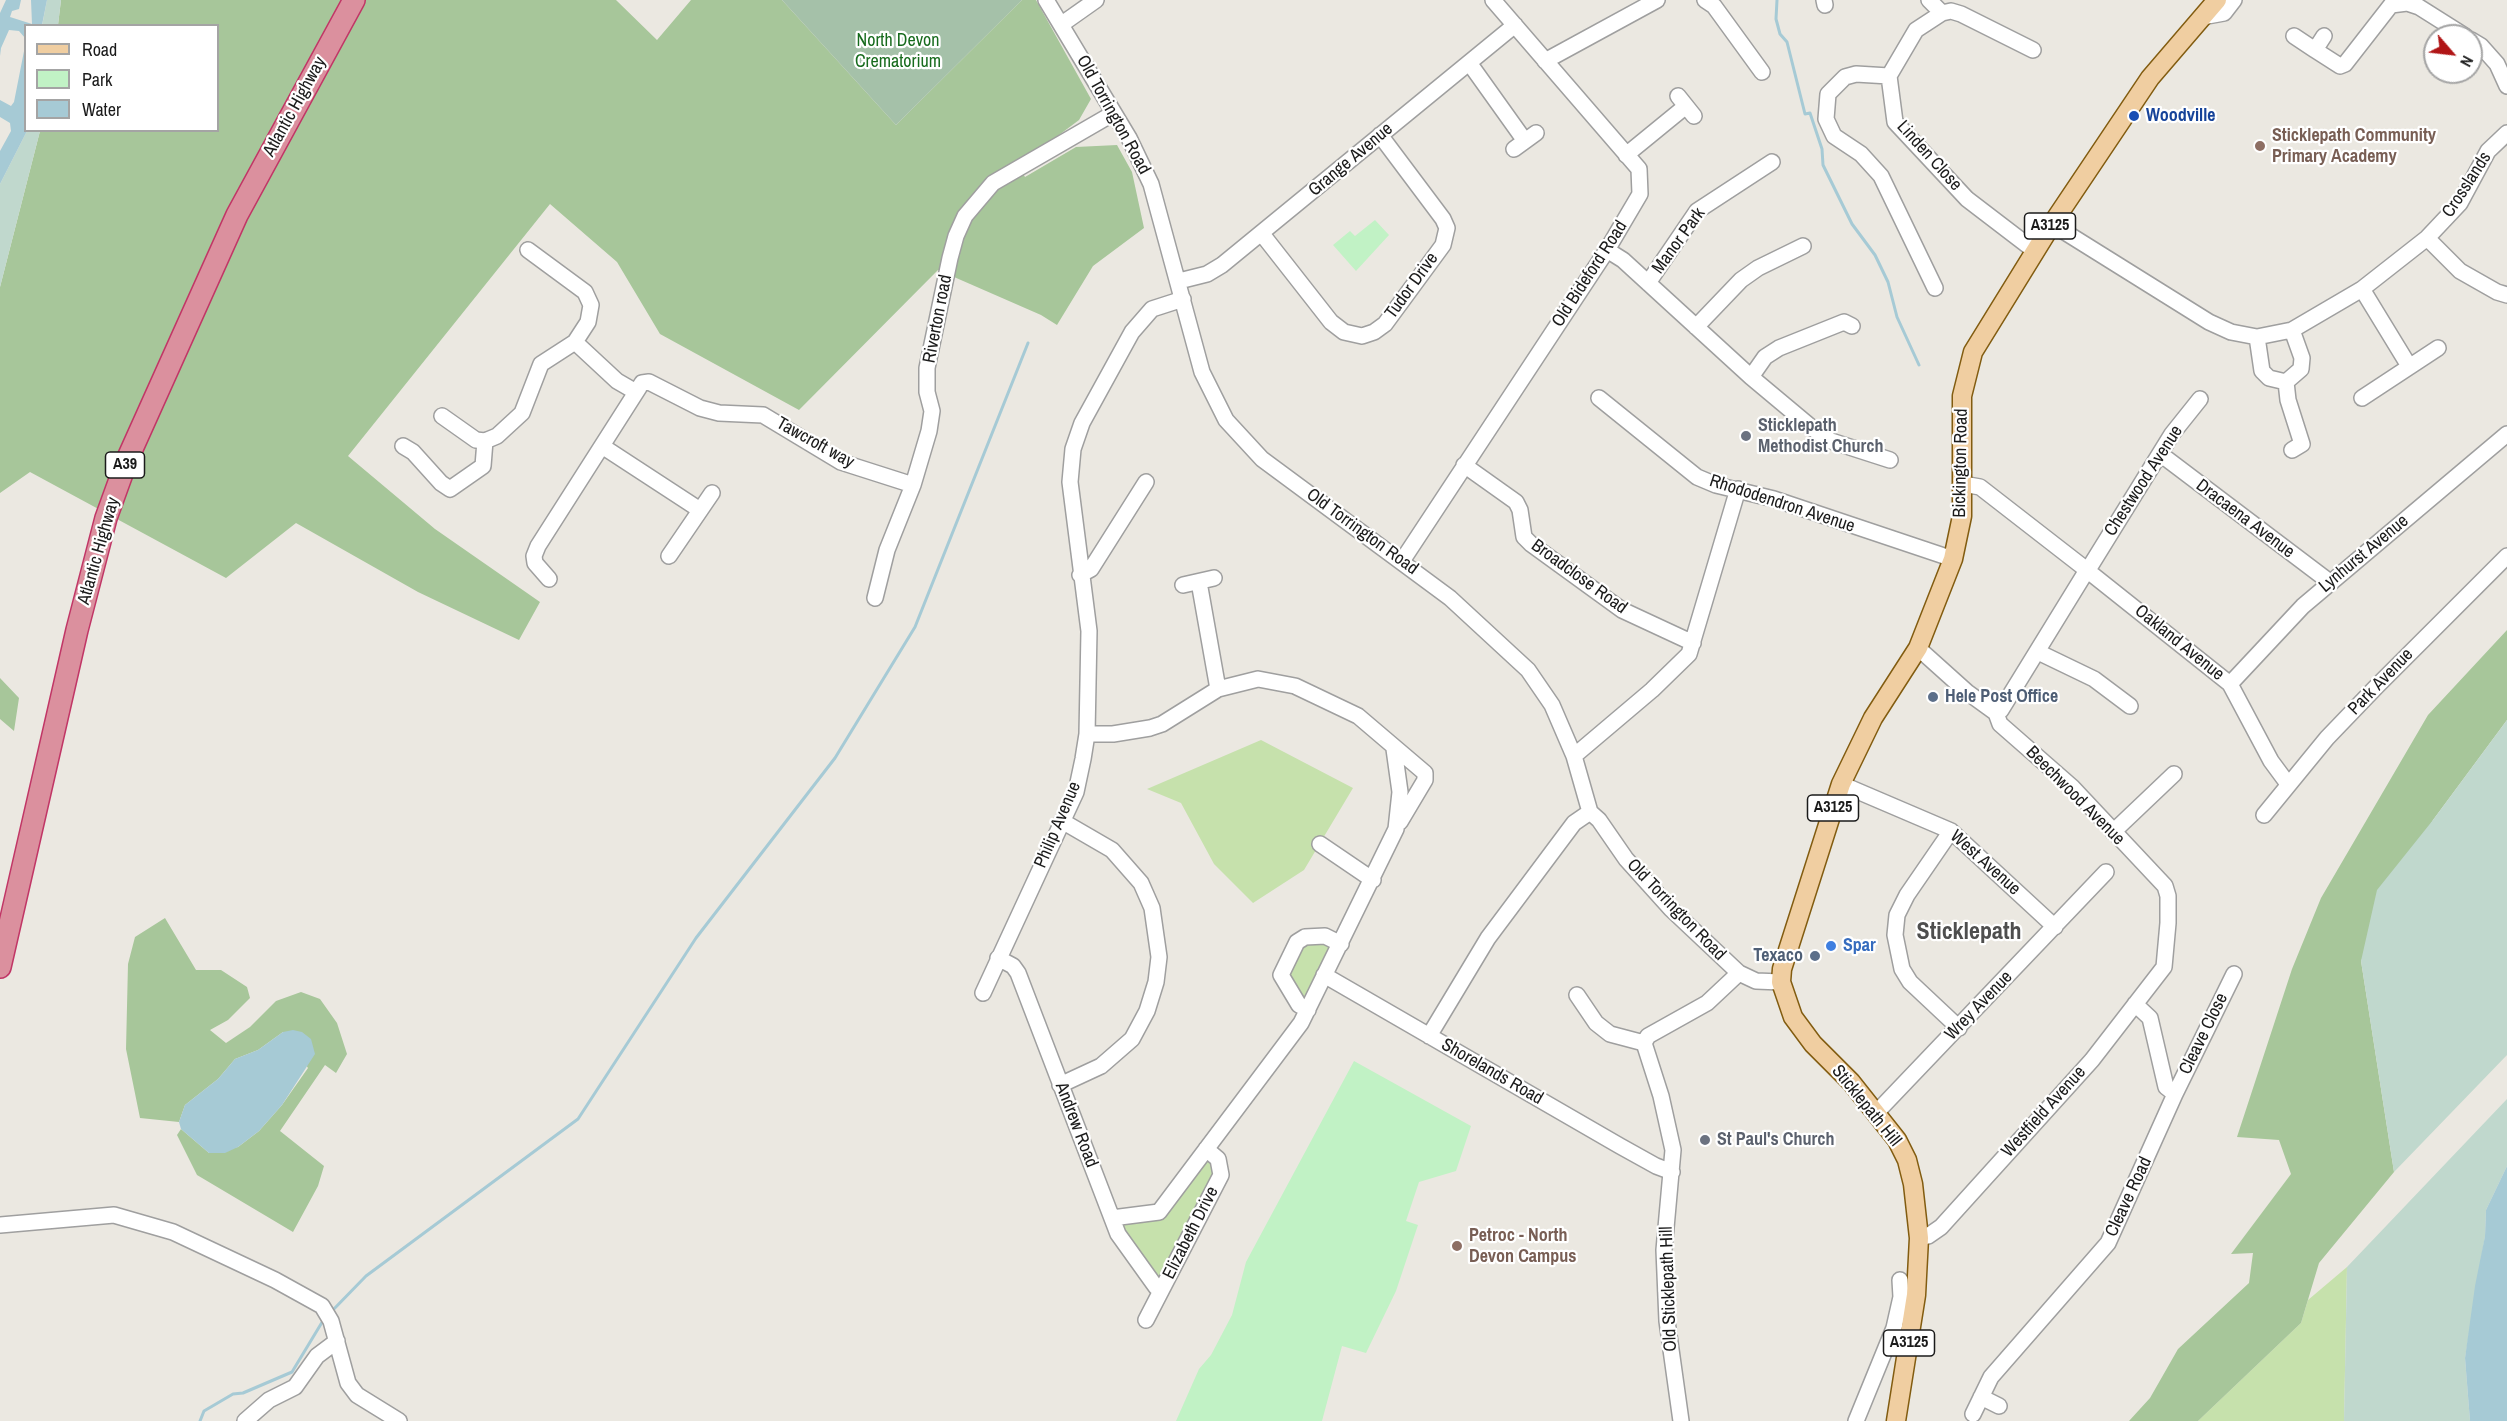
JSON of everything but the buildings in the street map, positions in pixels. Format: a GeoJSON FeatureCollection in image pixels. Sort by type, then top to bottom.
{"type":"FeatureCollection","features":[{"type":"Feature","properties":{"kind":"highway","name":"Atlantic Highway"},"geometry":{"type":"LineString","coordinates":[[0,967],[77,630],[106,518],[124,469],[237,215],[354,0]]}},
{"type":"Feature","properties":{"kind":"main road","name":"Bickington Road"},"geometry":{"type":"LineString","coordinates":[[1781,982],[1792,932],[1841,784],[1873,718],[1918,648],[1953,559],[1962,516],[1960,420],[1966,376],[1973,352],[2052,224],[2150,78],[2217,0]]}},
{"type":"Feature","properties":{"kind":"main road","name":"Sticklepath Hill"},"geometry":{"type":"LineString","coordinates":[[1781,982],[1793,1017],[1801,1030],[1876,1113],[1897,1140],[1907,1160],[1913,1184],[1918,1238],[1916,1295],[1896,1421]]}},
{"type":"Feature","properties":{"kind":"street","name":"Old Torrington Road"},"geometry":{"type":"LineString","coordinates":[[1046,0],[1114,113],[1151,184],[1202,372],[1232,429],[1262,459],[1450,598],[1528,670],[1552,705],[1574,756],[1590,812],[1663,901],[1739,973],[1756,981],[1781,982]]}},
{"type":"Feature","properties":{"kind":"street"},"geometry":{"type":"LineString","coordinates":[[1062,24],[1096,0]]}},
{"type":"Feature","properties":{"kind":"street","name":"Old Bideford Road"},"geometry":{"type":"LineString","coordinates":[[1402,561],[1607,250],[1640,194],[1639,169],[1493,0]]}},
{"type":"Feature","properties":{"kind":"street"},"geometry":{"type":"LineString","coordinates":[[1545,61],[1657,0]]}},
{"type":"Feature","properties":{"kind":"street"},"geometry":{"type":"LineString","coordinates":[[1929,0],[1942,13]]}},
{"type":"Feature","properties":{"kind":"street","name":"Bickington Road"},"geometry":{"type":"LineString","coordinates":[[2202,17],[2224,13],[2234,0]]}},
{"type":"Feature","properties":{"kind":"street"},"geometry":{"type":"LineString","coordinates":[[1711,2],[1761,72]]}},
{"type":"Feature","properties":{"kind":"street"},"geometry":{"type":"LineString","coordinates":[[2295,36],[2334,64],[2345,64],[2391,5],[2408,3],[2419,7],[2446,24]]}},
{"type":"Feature","properties":{"kind":"street"},"geometry":{"type":"LineString","coordinates":[[1927,283],[1881,176],[1861,154],[1834,136],[1826,119],[1828,94],[1845,77],[1856,74],[1889,76],[1916,30],[1942,13],[1951,11],[2033,50]]}},
{"type":"Feature","properties":{"kind":"street","name":"Grange Avenue"},"geometry":{"type":"LineString","coordinates":[[1179,281],[1207,274],[1222,265],[1515,25]]}},
{"type":"Feature","properties":{"kind":"street"},"geometry":{"type":"LineString","coordinates":[[2315,50],[2324,36]]}},
{"type":"Feature","properties":{"kind":"street"},"geometry":{"type":"LineString","coordinates":[[2483,48],[2497,64],[2507,86]]}},
{"type":"Feature","properties":{"kind":"street"},"geometry":{"type":"LineString","coordinates":[[1470,64],[1525,141]]}},
{"type":"Feature","properties":{"kind":"street","name":"Linden Close"},"geometry":{"type":"LineString","coordinates":[[1889,76],[1895,122],[1967,199],[2035,251]]}},
{"type":"Feature","properties":{"kind":"street"},"geometry":{"type":"LineString","coordinates":[[1626,155],[1686,106]]}},
{"type":"Feature","properties":{"kind":"street","name":"Riverton road"},"geometry":{"type":"LineString","coordinates":[[875,598],[887,550],[913,485],[930,431],[932,411],[927,392],[927,368],[956,236],[965,215],[993,183],[1114,113]]}},
{"type":"Feature","properties":{"kind":"street","name":"Crosslands"},"geometry":{"type":"LineString","coordinates":[[2427,238],[2460,203],[2488,151],[2507,133]]}},
{"type":"Feature","properties":{"kind":"street","name":"Tudor Drive"},"geometry":{"type":"LineString","coordinates":[[1262,234],[1331,322],[1344,332],[1362,336],[1374,332],[1385,324],[1443,245],[1447,228],[1443,219],[1380,135]]}},
{"type":"Feature","properties":{"kind":"street","name":"Manor Park"},"geometry":{"type":"LineString","coordinates":[[1648,283],[1697,211],[1772,162]]}},
{"type":"Feature","properties":{"kind":"street"},"geometry":{"type":"LineString","coordinates":[[2052,224],[2209,322],[2231,332],[2257,337],[2292,330],[2362,289],[2427,238],[2460,271],[2497,292],[2507,295]]}},
{"type":"Feature","properties":{"kind":"street"},"geometry":{"type":"LineString","coordinates":[[1696,327],[1741,280],[1758,267],[1806,244]]}},
{"type":"Feature","properties":{"kind":"street"},"geometry":{"type":"LineString","coordinates":[[442,416],[476,440],[485,441],[497,436],[522,413],[542,364],[575,342],[591,314],[591,305],[585,292],[528,250]]}},
{"type":"Feature","properties":{"kind":"street","name":"Manor Park"},"geometry":{"type":"LineString","coordinates":[[1607,250],[1648,283],[1751,377],[1831,441],[1884,453]]}},
{"type":"Feature","properties":{"kind":"street"},"geometry":{"type":"LineString","coordinates":[[2362,289],[2409,366]]}},
{"type":"Feature","properties":{"kind":"street","name":"Philip Avenue"},"geometry":{"type":"LineString","coordinates":[[982,993],[1076,792],[1087,734],[1089,631],[1080,575],[1070,482],[1073,449],[1082,423],[1131,333],[1144,316],[1163,304],[1183,299]]}},
{"type":"Feature","properties":{"kind":"street"},"geometry":{"type":"LineString","coordinates":[[1751,377],[1765,357],[1779,348],[1848,320]]}},
{"type":"Feature","properties":{"kind":"street"},"geometry":{"type":"LineString","coordinates":[[2286,382],[2301,369],[2302,358],[2292,330]]}},
{"type":"Feature","properties":{"kind":"street"},"geometry":{"type":"LineString","coordinates":[[2257,337],[2262,371],[2269,378],[2286,382]]}},
{"type":"Feature","properties":{"kind":"street"},"geometry":{"type":"LineString","coordinates":[[549,579],[535,563],[534,556],[636,392],[617,381],[575,342]]}},
{"type":"Feature","properties":{"kind":"street"},"geometry":{"type":"LineString","coordinates":[[2362,398],[2438,348]]}},
{"type":"Feature","properties":{"kind":"street","name":"Tawcroft way"},"geometry":{"type":"LineString","coordinates":[[636,392],[642,383],[649,382],[700,408],[719,413],[763,415],[841,462],[913,485]]}},
{"type":"Feature","properties":{"kind":"street"},"geometry":{"type":"LineString","coordinates":[[2286,382],[2288,400],[2302,444],[2292,450]]}},
{"type":"Feature","properties":{"kind":"street","name":"Rhododendron Avenue"},"geometry":{"type":"LineString","coordinates":[[1599,398],[1697,477],[1716,485],[1738,489],[1953,559]]}},
{"type":"Feature","properties":{"kind":"street","name":"Chestwood Avenue"},"geometry":{"type":"LineString","coordinates":[[1998,718],[2172,434],[2200,399]]}},
{"type":"Feature","properties":{"kind":"street","name":"Lynhurst Avenue"},"geometry":{"type":"LineString","coordinates":[[2230,684],[2303,606],[2507,434]]}},
{"type":"Feature","properties":{"kind":"street"},"geometry":{"type":"LineString","coordinates":[[404,446],[450,489],[483,466],[485,441]]}},
{"type":"Feature","properties":{"kind":"street"},"geometry":{"type":"LineString","coordinates":[[602,446],[700,510]]}},
{"type":"Feature","properties":{"kind":"street","name":"Dracaena Avenue"},"geometry":{"type":"LineString","coordinates":[[2159,457],[2167,459],[2331,583]]}},
{"type":"Feature","properties":{"kind":"street","name":"Broadclose Road"},"geometry":{"type":"LineString","coordinates":[[1464,465],[1516,502],[1520,510],[1524,537],[1531,544],[1622,610],[1693,643]]}},
{"type":"Feature","properties":{"kind":"street"},"geometry":{"type":"LineString","coordinates":[[1080,575],[1091,569],[1146,482]]}},
{"type":"Feature","properties":{"kind":"street","name":"Oakland Avenue"},"geometry":{"type":"LineString","coordinates":[[1963,484],[1980,487],[2230,684],[2271,761],[2288,784]]}},
{"type":"Feature","properties":{"kind":"street"},"geometry":{"type":"LineString","coordinates":[[1574,756],[1652,690],[1689,654],[1738,489]]}},
{"type":"Feature","properties":{"kind":"street"},"geometry":{"type":"LineString","coordinates":[[669,556],[712,493]]}},
{"type":"Feature","properties":{"kind":"street","name":"Park Avenue"},"geometry":{"type":"LineString","coordinates":[[2264,815],[2288,784],[2376,687],[2507,556]]}},
{"type":"Feature","properties":{"kind":"street"},"geometry":{"type":"LineString","coordinates":[[1183,585],[1207,580],[1218,689]]}},
{"type":"Feature","properties":{"kind":"street","name":"Beechwood Avenue"},"geometry":{"type":"LineString","coordinates":[[1918,648],[2072,787],[2165,886],[2168,897],[2168,923],[2164,967],[2159,974]]}},
{"type":"Feature","properties":{"kind":"street"},"geometry":{"type":"LineString","coordinates":[[2038,652],[2094,679],[2130,706]]}},
{"type":"Feature","properties":{"kind":"street","name":"Elizabeth Drive"},"geometry":{"type":"LineString","coordinates":[[1087,734],[1113,734],[1150,729],[1218,689],[1258,679],[1295,686],[1358,716],[1426,776],[1396,829],[1308,1010],[1158,1212],[1112,1218]]}},
{"type":"Feature","properties":{"kind":"street","name":"Elizabeth Drive"},"geometry":{"type":"LineString","coordinates":[[1394,749],[1400,792],[1396,829]]}},
{"type":"Feature","properties":{"kind":"street"},"geometry":{"type":"LineString","coordinates":[[2113,832],[2174,774]]}},
{"type":"Feature","properties":{"kind":"street","name":"West Avenue"},"geometry":{"type":"LineString","coordinates":[[1841,784],[1951,831],[2055,927]]}},
{"type":"Feature","properties":{"kind":"street","name":"Shorelands Road"},"geometry":{"type":"LineString","coordinates":[[1590,812],[1574,823],[1488,938],[1430,1036],[1656,1166],[1672,1172]]}},
{"type":"Feature","properties":{"kind":"street"},"geometry":{"type":"LineString","coordinates":[[1060,1084],[1101,1066],[1132,1039],[1147,1011],[1156,982],[1159,957],[1152,908],[1141,883],[1112,850],[1062,821]]}},
{"type":"Feature","properties":{"kind":"street"},"geometry":{"type":"LineString","coordinates":[[1951,831],[1907,895],[1897,915],[1895,935],[1902,969],[1910,982],[1959,1028]]}},
{"type":"Feature","properties":{"kind":"street"},"geometry":{"type":"LineString","coordinates":[[1320,844],[1372,880]]}},
{"type":"Feature","properties":{"kind":"street","name":"Wrey Avenue"},"geometry":{"type":"LineString","coordinates":[[1876,1113],[2106,872]]}},
{"type":"Feature","properties":{"kind":"street"},"geometry":{"type":"LineString","coordinates":[[1308,1010],[1299,1005],[1281,975],[1297,942],[1305,938],[1325,936],[1341,944]]}},
{"type":"Feature","properties":{"kind":"street","name":"Andrew Road"},"geometry":{"type":"LineString","coordinates":[[998,957],[1013,966],[1018,973],[1118,1234],[1161,1290]]}},
{"type":"Feature","properties":{"kind":"street"},"geometry":{"type":"LineString","coordinates":[[1577,994],[1596,1023],[1610,1034],[1644,1043],[1648,1036],[1707,1003],[1739,973]]}},
{"type":"Feature","properties":{"kind":"street","name":"Westfield Avenue"},"geometry":{"type":"LineString","coordinates":[[1918,1238],[1928,1236],[1941,1227],[2038,1121],[2092,1060],[2159,974]]}},
{"type":"Feature","properties":{"kind":"street","name":"Cleave Close"},"geometry":{"type":"LineString","coordinates":[[2175,1094],[2234,974]]}},
{"type":"Feature","properties":{"kind":"street"},"geometry":{"type":"LineString","coordinates":[[1324,975],[1430,1036]]}},
{"type":"Feature","properties":{"kind":"street"},"geometry":{"type":"LineString","coordinates":[[2135,1004],[2150,1018],[2166,1087],[2175,1094]]}},
{"type":"Feature","properties":{"kind":"street","name":"Old Sticklepath Hill"},"geometry":{"type":"LineString","coordinates":[[1644,1043],[1668,1121],[1673,1150],[1664,1250],[1667,1321],[1681,1421]]}},
{"type":"Feature","properties":{"kind":"street","name":"Cleave Road"},"geometry":{"type":"LineString","coordinates":[[1973,1414],[1991,1377],[2108,1243],[2175,1094]]}},
{"type":"Feature","properties":{"kind":"street","name":"Elizabeth Drive"},"geometry":{"type":"LineString","coordinates":[[1146,1320],[1221,1175],[1218,1160],[1206,1149]]}},
{"type":"Feature","properties":{"kind":"street"},"geometry":{"type":"LineString","coordinates":[[0,1225],[57,1222],[93,1215],[114,1215],[173,1232],[275,1281],[322,1306],[331,1321],[348,1383],[357,1395],[399,1421]]}},
{"type":"Feature","properties":{"kind":"street"},"geometry":{"type":"LineString","coordinates":[[1856,1421],[1894,1328],[1901,1297],[1900,1280]]}},
{"type":"Feature","properties":{"kind":"street"},"geometry":{"type":"LineString","coordinates":[[245,1421],[269,1400],[295,1387],[317,1356],[337,1341]]}},
{"type":"Feature","properties":{"kind":"street"},"geometry":{"type":"LineString","coordinates":[[1981,1397],[1999,1406]]}},
{"type":"Feature","properties":{"kind":"green space"},"geometry":{"type":"Polygon","coordinates":[[[47,0],[61,0],[58,24],[42,24],[47,0]]]}},
{"type":"Feature","properties":{"kind":"green space"},"geometry":{"type":"Polygon","coordinates":[[[61,0],[616,0],[657,40],[691,0],[782,0],[896,125],[1022,0],[1036,0],[1091,99],[1079,120],[1047,144],[1016,161],[1025,177],[1076,147],[1117,145],[1132,172],[1144,228],[1093,266],[1057,325],[1041,315],[938,270],[799,410],[660,334],[617,262],[550,204],[348,456],[435,529],[540,602],[519,640],[418,592],[296,523],[226,578],[30,472],[0,493],[0,287],[40,132],[219,132],[219,24],[58,24],[61,0]]]}},
{"type":"Feature","properties":{"kind":"green space","name":"North Devon Crematorium"},"geometry":{"type":"Polygon","coordinates":[[[782,0],[1022,0],[896,125],[782,0]]]}},
{"type":"Feature","properties":{"kind":"green space"},"geometry":{"type":"Polygon","coordinates":[[[26,132],[40,132],[0,287],[0,184],[26,132]]]}},
{"type":"Feature","properties":{"kind":"green space"},"geometry":{"type":"Polygon","coordinates":[[[1375,220],[1389,235],[1356,271],[1333,245],[1350,231],[1355,236],[1375,220]]]}},
{"type":"Feature","properties":{"kind":"green space"},"geometry":{"type":"Polygon","coordinates":[[[2507,630],[2507,720],[2433,820],[2361,961],[2394,1172],[2319,1263],[2301,1323],[2198,1421],[2129,1421],[2150,1398],[2178,1349],[2249,1283],[2253,1253],[2231,1254],[2291,1174],[2279,1140],[2237,1137],[2292,969],[2321,898],[2428,715],[2507,630]]]}},
{"type":"Feature","properties":{"kind":"green space"},"geometry":{"type":"Polygon","coordinates":[[[0,678],[19,698],[14,731],[0,719],[0,678]]]}},
{"type":"Feature","properties":{"kind":"green space"},"geometry":{"type":"Polygon","coordinates":[[[2507,720],[2507,1055],[2394,1172],[2361,961],[2377,890],[2433,820],[2507,720]]]}},
{"type":"Feature","properties":{"kind":"green space"},"geometry":{"type":"Polygon","coordinates":[[[1261,740],[1353,788],[1304,870],[1253,903],[1214,864],[1181,803],[1147,789],[1261,740]]]}},
{"type":"Feature","properties":{"kind":"green space"},"geometry":{"type":"Polygon","coordinates":[[[165,918],[196,970],[221,970],[247,987],[250,998],[228,1020],[210,1030],[226,1043],[250,1027],[276,1001],[301,992],[320,999],[337,1023],[347,1054],[336,1073],[325,1065],[280,1131],[324,1166],[318,1186],[293,1232],[197,1175],[177,1135],[181,1129],[209,1153],[238,1147],[259,1131],[282,1105],[308,1068],[283,1032],[258,1050],[235,1059],[218,1079],[185,1105],[179,1122],[140,1118],[126,1049],[128,964],[135,937],[165,918]]]}},
{"type":"Feature","properties":{"kind":"green space"},"geometry":{"type":"Polygon","coordinates":[[[1306,942],[1337,945],[1307,1005],[1284,976],[1306,942]]]}},
{"type":"Feature","properties":{"kind":"green space"},"geometry":{"type":"Polygon","coordinates":[[[1354,1061],[1471,1126],[1456,1171],[1419,1182],[1406,1221],[1418,1225],[1396,1291],[1366,1353],[1342,1346],[1322,1421],[1176,1421],[1199,1369],[1211,1355],[1232,1315],[1246,1262],[1354,1061]]]}},
{"type":"Feature","properties":{"kind":"green space"},"geometry":{"type":"Polygon","coordinates":[[[2507,1099],[2507,1166],[2486,1210],[2485,1236],[2465,1358],[2470,1421],[2344,1421],[2347,1267],[2507,1099]]]}},
{"type":"Feature","properties":{"kind":"green space"},"geometry":{"type":"Polygon","coordinates":[[[1207,1156],[1217,1167],[1160,1284],[1120,1231],[1119,1222],[1158,1216],[1207,1156]]]}},
{"type":"Feature","properties":{"kind":"green space"},"geometry":{"type":"Polygon","coordinates":[[[2347,1267],[2344,1421],[2198,1421],[2301,1323],[2308,1300],[2347,1267]]]}},
{"type":"Feature","properties":{"kind":"water"},"geometry":{"type":"Polygon","coordinates":[[[6,0],[21,0],[19,9],[12,11],[10,17],[32,24],[24,24],[24,37],[19,31],[9,30],[0,56],[0,13],[6,0]]]}},
{"type":"Feature","properties":{"kind":"water"},"geometry":{"type":"Polygon","coordinates":[[[31,0],[47,0],[42,24],[32,24],[31,0]]]}},
{"type":"Feature","properties":{"kind":"water"},"geometry":{"type":"Polygon","coordinates":[[[24,51],[24,132],[26,132],[0,184],[0,151],[11,131],[10,123],[0,117],[0,100],[11,106],[14,102],[24,51]]]}},
{"type":"Feature","properties":{"kind":"water"},"geometry":{"type":"Polygon","coordinates":[[[293,1030],[302,1032],[311,1039],[315,1054],[282,1105],[259,1131],[238,1147],[225,1153],[209,1153],[181,1129],[179,1122],[185,1105],[218,1079],[235,1059],[258,1050],[283,1032],[293,1030]]]}},
{"type":"Feature","properties":{"kind":"water"},"geometry":{"type":"Polygon","coordinates":[[[2507,1166],[2507,1421],[2470,1421],[2465,1358],[2485,1236],[2486,1210],[2507,1166]]]}},
{"type":"Feature","properties":{"kind":"waterway"},"geometry":{"type":"LineString","coordinates":[[1777,0],[1776,19],[1780,34],[1787,42],[1805,114],[1810,113],[1822,149],[1823,165],[1852,224],[1875,255],[1888,282],[1897,317],[1919,365]]}},
{"type":"Feature","properties":{"kind":"waterway"},"geometry":{"type":"LineString","coordinates":[[331,1312],[366,1276],[578,1119],[696,938],[835,758],[915,627],[1028,343]]}},
{"type":"Feature","properties":{"kind":"waterway"},"geometry":{"type":"LineString","coordinates":[[200,1421],[204,1411],[233,1394],[243,1393],[292,1372],[324,1319]]}},
{"type":"Feature","properties":{"kind":"place","name":"Woodville"},"geometry":{"type":"Point","coordinates":[2134,116]}},
{"type":"Feature","properties":{"kind":"place","name":"Sticklepath Community Primary Academy"},"geometry":{"type":"Point","coordinates":[2260,146]}},
{"type":"Feature","properties":{"kind":"place","name":"Sticklepath Methodist Church"},"geometry":{"type":"Point","coordinates":[1746,436]}},
{"type":"Feature","properties":{"kind":"place","name":"Hele Post Office"},"geometry":{"type":"Point","coordinates":[1933,697]}},
{"type":"Feature","properties":{"kind":"place","name":"Spar"},"geometry":{"type":"Point","coordinates":[1831,946]}},
{"type":"Feature","properties":{"kind":"place","name":"Texaco"},"geometry":{"type":"Point","coordinates":[1815,956]}},
{"type":"Feature","properties":{"kind":"place","name":"St Paul's Church"},"geometry":{"type":"Point","coordinates":[1705,1140]}},
{"type":"Feature","properties":{"kind":"place","name":"Petroc - North Devon Campus"},"geometry":{"type":"Point","coordinates":[1457,1246]}},
{"type":"Feature","properties":{"kind":"district","name":"Sticklepath"},"geometry":{"type":"Point","coordinates":[1969,933]}}]}
